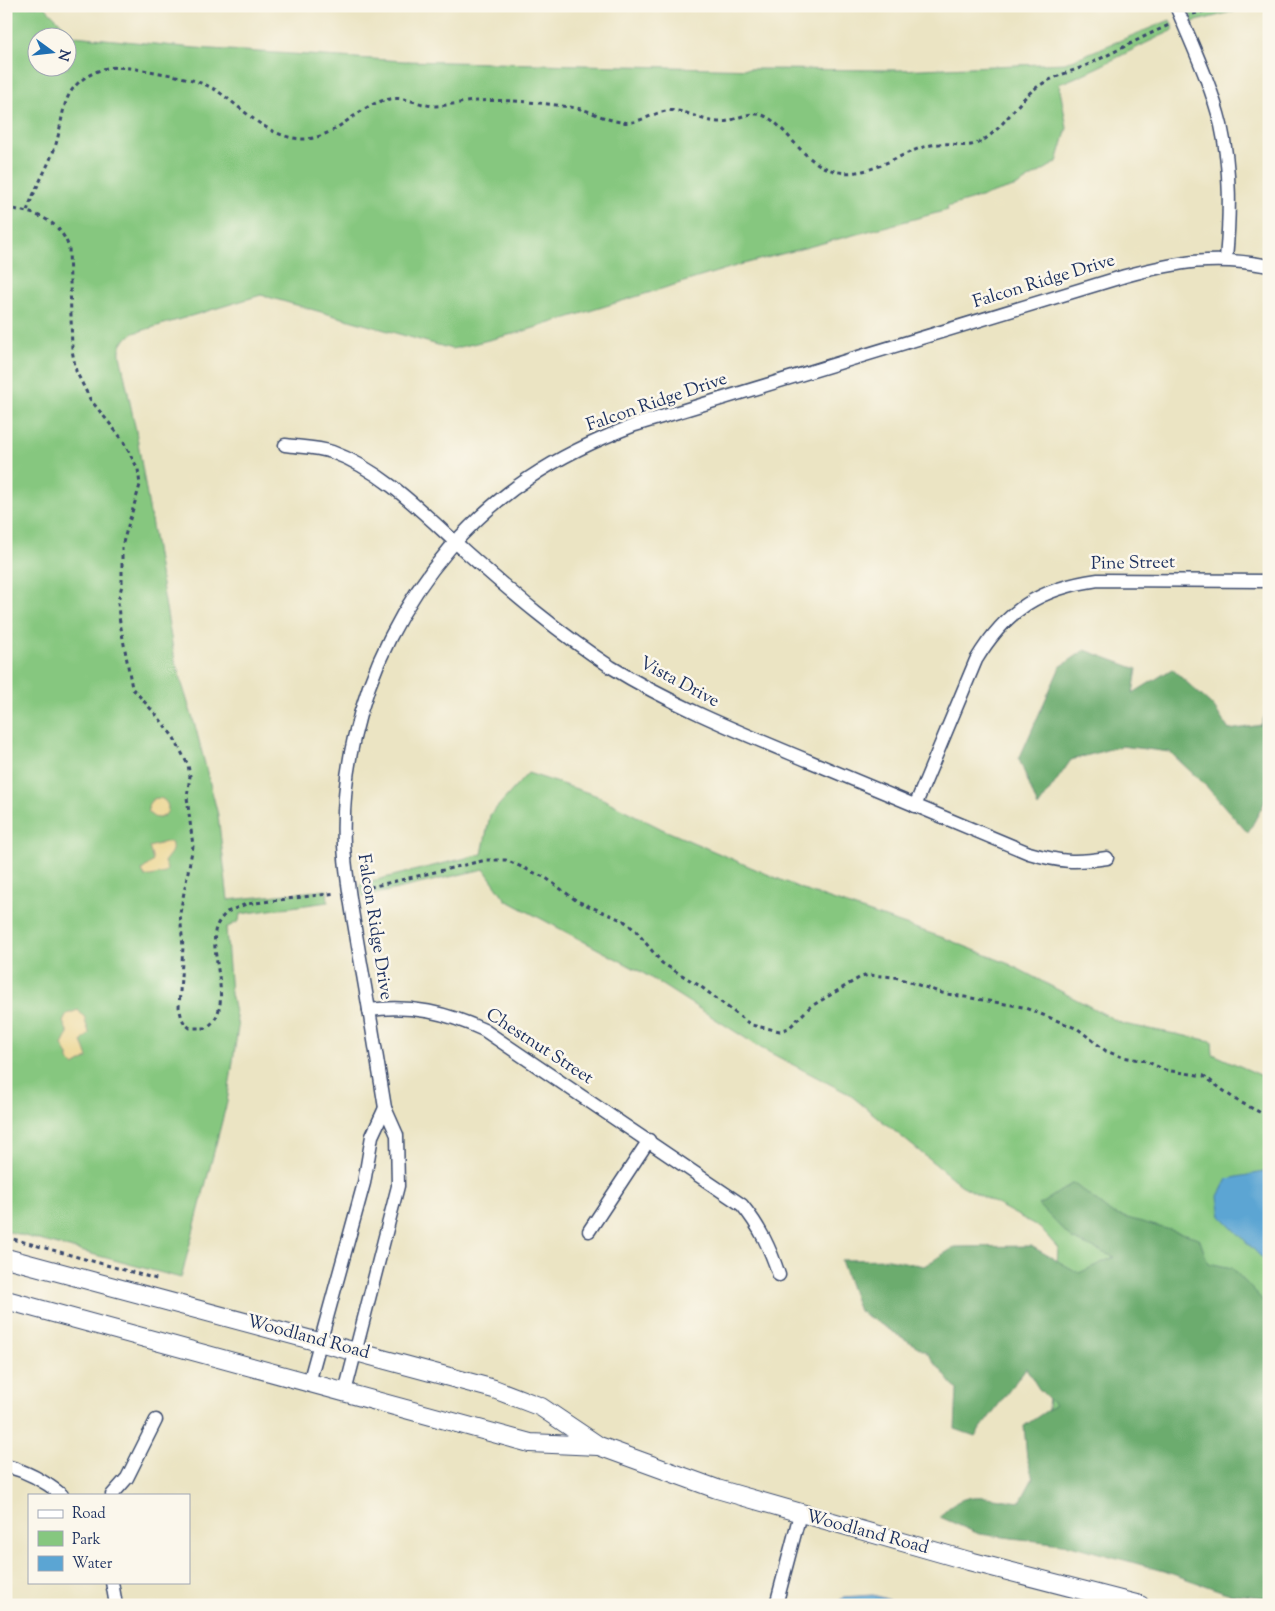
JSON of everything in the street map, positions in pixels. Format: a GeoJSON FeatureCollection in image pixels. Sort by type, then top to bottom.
{"type":"FeatureCollection","features":[{"type":"Feature","properties":{"kind":"main road","name":"Woodland Road"},"geometry":{"type":"LineString","coordinates":[[6,1258],[356,1350],[494,1390],[541,1408],[599,1446],[717,1489],[800,1514],[1140,1605]]}},
{"type":"Feature","properties":{"kind":"main road","name":"Woodland Road"},"geometry":{"type":"LineString","coordinates":[[6,1300],[530,1443],[599,1446]]}},
{"type":"Feature","properties":{"kind":"street"},"geometry":{"type":"LineString","coordinates":[[1176,6],[1213,98],[1221,126],[1230,202],[1226,259]]}},
{"type":"Feature","properties":{"kind":"street","name":"Falcon Ridge Drive"},"geometry":{"type":"LineString","coordinates":[[345,1392],[398,1186],[397,1135],[385,1108],[349,891],[344,844],[345,807],[350,762],[359,718],[388,641],[410,602],[456,542],[498,501],[528,479],[593,441],[635,424],[1125,276],[1171,264],[1226,259],[1269,266]]}},
{"type":"Feature","properties":{"kind":"street","name":"Vista Drive"},"geometry":{"type":"LineString","coordinates":[[285,444],[329,451],[351,460],[406,498],[517,598],[563,634],[611,666],[662,696],[714,722],[1029,852],[1051,859],[1076,863],[1107,858]]}},
{"type":"Feature","properties":{"kind":"street","name":"Pine Street"},"geometry":{"type":"LineString","coordinates":[[916,806],[976,660],[989,638],[1006,619],[1026,603],[1065,586],[1098,580],[1269,580]]}},
{"type":"Feature","properties":{"kind":"street","name":"Chestnut Street"},"geometry":{"type":"LineString","coordinates":[[369,1010],[408,1008],[434,1011],[460,1019],[484,1030],[649,1140],[742,1205],[756,1222],[768,1242],[779,1275]]}},
{"type":"Feature","properties":{"kind":"street"},"geometry":{"type":"LineString","coordinates":[[309,1383],[364,1183],[372,1136],[385,1108]]}},
{"type":"Feature","properties":{"kind":"street"},"geometry":{"type":"LineString","coordinates":[[589,1231],[649,1140]]}},
{"type":"Feature","properties":{"kind":"street"},"geometry":{"type":"LineString","coordinates":[[113,1494],[127,1478],[156,1420]]}},
{"type":"Feature","properties":{"kind":"street"},"geometry":{"type":"LineString","coordinates":[[6,1466],[35,1478],[60,1494]]}},
{"type":"Feature","properties":{"kind":"street"},"geometry":{"type":"LineString","coordinates":[[776,1605],[800,1514]]}},
{"type":"Feature","properties":{"kind":"street"},"geometry":{"type":"LineString","coordinates":[[112,1584],[116,1605]]}},
{"type":"Feature","properties":{"kind":"path"},"geometry":{"type":"LineString","coordinates":[[27,211],[33,193],[53,152],[65,101],[74,88],[85,78],[109,68],[140,70],[198,82],[214,89],[254,120],[275,132],[293,138],[306,138],[329,132],[379,102],[391,98],[436,106],[492,100],[529,102],[578,108],[623,123],[639,121],[670,110],[713,122],[724,122],[752,114],[761,114],[771,119],[808,156],[822,166],[854,173],[883,165],[924,147],[939,144],[973,145],[1000,128],[1040,85],[1181,19],[1223,6]]}},
{"type":"Feature","properties":{"kind":"path"},"geometry":{"type":"LineString","coordinates":[[6,208],[38,214],[56,226],[65,236],[69,248],[72,350],[76,371],[90,400],[122,439],[138,469],[140,484],[122,546],[122,585],[118,601],[119,616],[132,688],[174,738],[188,765],[190,776],[187,796],[193,846],[180,913],[182,947],[179,1007],[182,1019],[190,1028],[206,1028],[215,1020],[220,1006],[215,932],[227,912],[246,904],[391,884],[486,860],[506,860],[546,878],[577,901],[624,921],[662,963],[700,986],[706,993],[751,1025],[780,1031],[796,1023],[810,1007],[859,978],[868,975],[895,977],[942,993],[1023,1007],[1078,1029],[1106,1051],[1122,1057],[1146,1061],[1166,1070],[1204,1076],[1236,1100],[1269,1117]]}},
{"type":"Feature","properties":{"kind":"green space"},"geometry":{"type":"Polygon","coordinates":[[[6,6],[44,6],[66,28],[28,28],[28,78],[78,78],[78,36],[195,48],[404,61],[759,69],[898,70],[1065,63],[1170,20],[1174,30],[1059,84],[1067,128],[1057,162],[1017,186],[947,207],[948,210],[736,266],[521,332],[452,349],[261,295],[134,333],[121,344],[120,355],[136,431],[175,661],[196,729],[218,815],[228,900],[327,890],[328,902],[240,914],[239,921],[226,928],[231,994],[238,1027],[227,1102],[181,1278],[6,1231],[6,6]]]}},
{"type":"Feature","properties":{"kind":"green space"},"geometry":{"type":"Polygon","coordinates":[[[1196,6],[1254,6],[1193,22],[1188,8],[1196,6]]]}},
{"type":"Feature","properties":{"kind":"green space"},"geometry":{"type":"Polygon","coordinates":[[[1085,650],[1137,669],[1133,693],[1172,669],[1213,706],[1229,730],[1261,725],[1269,706],[1269,794],[1248,833],[1207,787],[1170,752],[1121,746],[1071,760],[1038,807],[1019,759],[1060,667],[1085,650]]]}},
{"type":"Feature","properties":{"kind":"green space"},"geometry":{"type":"Polygon","coordinates":[[[528,773],[595,795],[662,829],[809,892],[944,938],[1009,964],[1123,1024],[1212,1041],[1213,1054],[1269,1079],[1269,1573],[1041,1522],[1058,1248],[1039,1227],[961,1185],[849,1094],[761,1048],[643,973],[506,900],[484,869],[363,897],[360,884],[482,854],[490,815],[528,773]]]}},
{"type":"Feature","properties":{"kind":"green space"},"geometry":{"type":"Polygon","coordinates":[[[1073,1183],[1113,1214],[1199,1238],[1208,1263],[1232,1268],[1269,1307],[1269,1598],[1227,1593],[1164,1571],[1070,1545],[979,1534],[940,1517],[958,1501],[967,1498],[987,1497],[1020,1502],[1033,1478],[1027,1458],[1024,1426],[1055,1405],[1039,1389],[1026,1368],[975,1436],[955,1429],[957,1390],[926,1352],[859,1311],[841,1260],[889,1259],[924,1266],[955,1247],[1031,1246],[1079,1273],[1114,1257],[1072,1239],[1039,1205],[1073,1183]]]}},
{"type":"Feature","properties":{"kind":"sand"},"geometry":{"type":"Polygon","coordinates":[[[158,798],[165,801],[168,808],[165,815],[158,818],[151,815],[148,808],[151,801],[158,798]]]}},
{"type":"Feature","properties":{"kind":"sand"},"geometry":{"type":"Polygon","coordinates":[[[171,842],[172,848],[171,853],[164,862],[167,869],[165,873],[145,877],[142,870],[153,861],[149,847],[171,842]]]}},
{"type":"Feature","properties":{"kind":"sand"},"geometry":{"type":"Polygon","coordinates":[[[78,1010],[85,1018],[89,1032],[82,1041],[88,1058],[74,1066],[68,1060],[68,1055],[62,1045],[68,1033],[63,1022],[67,1014],[78,1010]]]}},
{"type":"Feature","properties":{"kind":"water"},"geometry":{"type":"Polygon","coordinates":[[[1264,1172],[1269,1174],[1269,1265],[1221,1216],[1218,1196],[1227,1179],[1264,1172]]]}},
{"type":"Feature","properties":{"kind":"water"},"geometry":{"type":"Polygon","coordinates":[[[873,1595],[890,1600],[892,1605],[836,1605],[843,1597],[873,1595]]]}}]}
